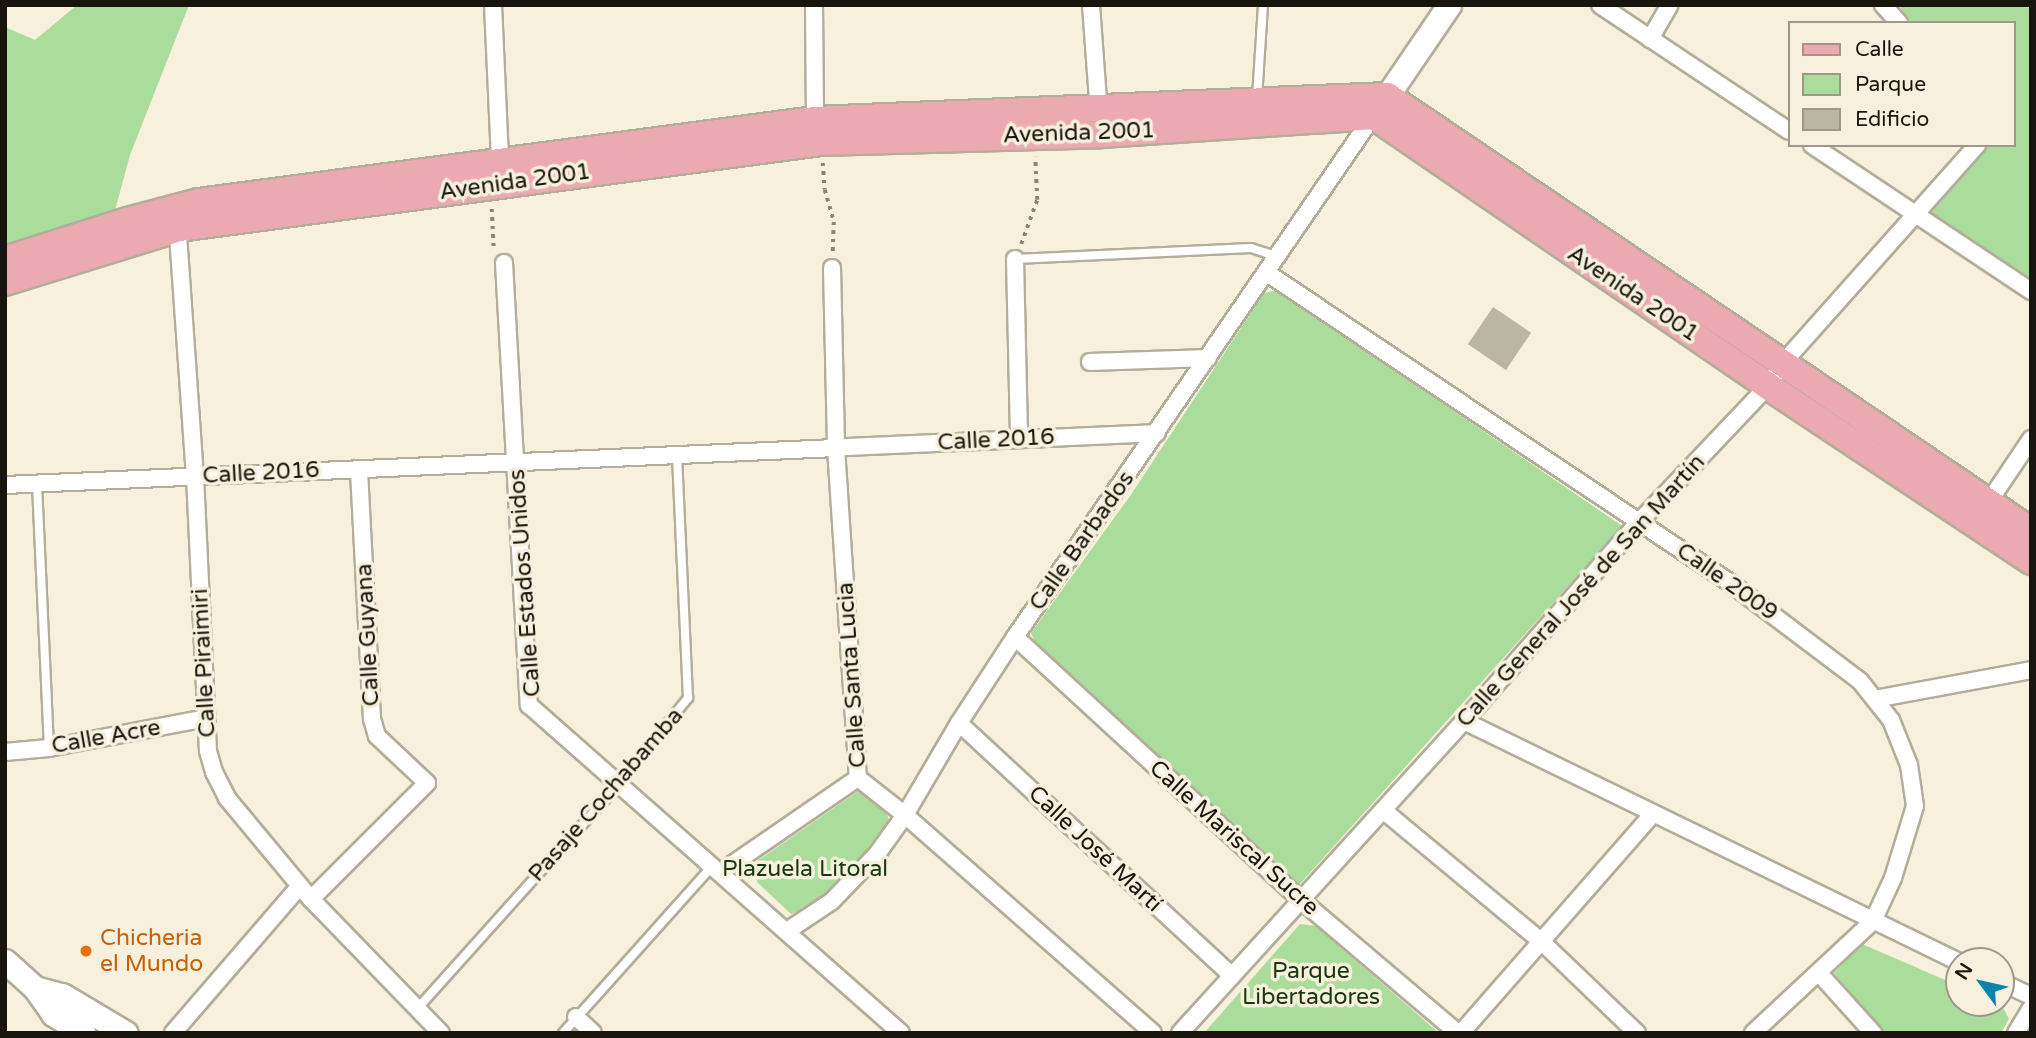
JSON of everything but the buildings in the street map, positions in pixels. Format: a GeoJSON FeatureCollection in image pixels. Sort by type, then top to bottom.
{"type":"FeatureCollection","features":[{"type":"Feature","properties":{"kind":"main road"},"geometry":{"type":"LineString","coordinates":[[1380,106],[1449,5]]}},
{"type":"Feature","properties":{"kind":"main road","name":"Avenida 2001"},"geometry":{"type":"LineString","coordinates":[[818,131],[1034,135],[1100,121],[1257,101],[1380,106],[1775,375],[2031,561]]}},
{"type":"Feature","properties":{"kind":"main road","name":"Avenida 2001"},"geometry":{"type":"LineString","coordinates":[[5,260],[293,188],[495,174],[818,131],[1100,121],[1380,106]]}},
{"type":"Feature","properties":{"kind":"main road","name":"Avenida 2001"},"geometry":{"type":"LineString","coordinates":[[5,282],[177,218]]}},
{"type":"Feature","properties":{"kind":"main road","name":"Avenida 2001"},"geometry":{"type":"LineString","coordinates":[[1775,375],[2031,531]]}},
{"type":"Feature","properties":{"kind":"main road"},"geometry":{"type":"LineString","coordinates":[[5,961],[35,988],[53,1014],[82,1032]]}},
{"type":"Feature","properties":{"kind":"main road"},"geometry":{"type":"LineString","coordinates":[[35,988],[62,995],[126,1033]]}},
{"type":"Feature","properties":{"kind":"street"},"geometry":{"type":"LineString","coordinates":[[493,5],[495,174]]}},
{"type":"Feature","properties":{"kind":"street"},"geometry":{"type":"LineString","coordinates":[[814,5],[818,131]]}},
{"type":"Feature","properties":{"kind":"street"},"geometry":{"type":"LineString","coordinates":[[1091,5],[1100,121]]}},
{"type":"Feature","properties":{"kind":"street"},"geometry":{"type":"LineString","coordinates":[[1600,5],[1787,130]]}},
{"type":"Feature","properties":{"kind":"street"},"geometry":{"type":"LineString","coordinates":[[1650,39],[1670,5]]}},
{"type":"Feature","properties":{"kind":"street"},"geometry":{"type":"LineString","coordinates":[[1884,5],[1897,21]]}},
{"type":"Feature","properties":{"kind":"street","name":"Calle Barbados"},"geometry":{"type":"LineString","coordinates":[[787,931],[832,901],[877,854],[905,815],[959,723],[1015,637],[1380,106]]}},
{"type":"Feature","properties":{"kind":"street"},"geometry":{"type":"LineString","coordinates":[[1814,147],[2031,291]]}},
{"type":"Feature","properties":{"kind":"street","name":"Calle General José de San Martín"},"geometry":{"type":"LineString","coordinates":[[1180,1033],[1464,721],[1639,522],[1775,375],[1975,147]]}},
{"type":"Feature","properties":{"kind":"street","name":"Calle Piraimiri"},"geometry":{"type":"LineString","coordinates":[[177,218],[195,476],[208,751],[227,798],[311,900],[441,1033]]}},
{"type":"Feature","properties":{"kind":"street"},"geometry":{"type":"LineString","coordinates":[[1015,259],[1019,439]]}},
{"type":"Feature","properties":{"kind":"street","name":"Calle Estados Unidos"},"geometry":{"type":"LineString","coordinates":[[504,263],[529,705],[901,1033]]}},
{"type":"Feature","properties":{"kind":"street","name":"Calle Santa Lucia"},"geometry":{"type":"LineString","coordinates":[[832,268],[836,448],[858,778],[905,815],[1153,1033]]}},
{"type":"Feature","properties":{"kind":"street","name":"Calle 2009"},"geometry":{"type":"LineString","coordinates":[[1267,273],[1639,522],[1820,648],[1860,681],[1891,720],[1909,765],[1915,806],[1893,878],[1873,921]]}},
{"type":"Feature","properties":{"kind":"street"},"geometry":{"type":"LineString","coordinates":[[1090,362],[1208,358]]}},
{"type":"Feature","properties":{"kind":"street","name":"Calle 2016"},"geometry":{"type":"LineString","coordinates":[[517,462],[1157,433]]}},
{"type":"Feature","properties":{"kind":"street"},"geometry":{"type":"LineString","coordinates":[[1988,503],[2031,439]]}},
{"type":"Feature","properties":{"kind":"street","name":"Calle 2016"},"geometry":{"type":"LineString","coordinates":[[5,485],[836,448]]}},
{"type":"Feature","properties":{"kind":"street","name":"Calle Guyana"},"geometry":{"type":"LineString","coordinates":[[311,900],[427,783],[377,736],[372,719],[359,469]]}},
{"type":"Feature","properties":{"kind":"street","name":"Calle Mariscal Sucre"},"geometry":{"type":"LineString","coordinates":[[1015,637],[1301,900],[1459,1033]]}},
{"type":"Feature","properties":{"kind":"street"},"geometry":{"type":"LineString","coordinates":[[1875,699],[2031,670]]}},
{"type":"Feature","properties":{"kind":"street","name":"Calle Acre"},"geometry":{"type":"LineString","coordinates":[[5,752],[49,748],[207,718]]}},
{"type":"Feature","properties":{"kind":"street"},"geometry":{"type":"LineString","coordinates":[[1464,721],[1945,955]]}},
{"type":"Feature","properties":{"kind":"street","name":"Calle José Martí"},"geometry":{"type":"LineString","coordinates":[[959,723],[1232,976]]}},
{"type":"Feature","properties":{"kind":"street"},"geometry":{"type":"LineString","coordinates":[[717,868],[858,778]]}},
{"type":"Feature","properties":{"kind":"street"},"geometry":{"type":"LineString","coordinates":[[1382,810],[1542,942],[1637,1033]]}},
{"type":"Feature","properties":{"kind":"street"},"geometry":{"type":"LineString","coordinates":[[1459,1033],[1653,815]]}},
{"type":"Feature","properties":{"kind":"street"},"geometry":{"type":"LineString","coordinates":[[173,1033],[300,886]]}},
{"type":"Feature","properties":{"kind":"street"},"geometry":{"type":"LineString","coordinates":[[1753,1033],[1873,921]]}},
{"type":"Feature","properties":{"kind":"street"},"geometry":{"type":"LineString","coordinates":[[1819,973],[1873,1033]]}},
{"type":"Feature","properties":{"kind":"street"},"geometry":{"type":"LineString","coordinates":[[2015,989],[2031,996]]}},
{"type":"Feature","properties":{"kind":"street"},"geometry":{"type":"LineString","coordinates":[[2016,1033],[2031,1009]]}},
{"type":"Feature","properties":{"kind":"street"},"geometry":{"type":"LineString","coordinates":[[576,1017],[593,1033]]}},
{"type":"Feature","properties":{"kind":"lane"},"geometry":{"type":"LineString","coordinates":[[1257,101],[1263,5]]}},
{"type":"Feature","properties":{"kind":"lane"},"geometry":{"type":"LineString","coordinates":[[1015,259],[1251,248],[1278,257]]}},
{"type":"Feature","properties":{"kind":"lane","name":"Pasaje Cochabamba"},"geometry":{"type":"LineString","coordinates":[[417,1009],[618,785],[688,698],[677,456]]}},
{"type":"Feature","properties":{"kind":"lane"},"geometry":{"type":"LineString","coordinates":[[37,484],[49,748]]}},
{"type":"Feature","properties":{"kind":"lane"},"geometry":{"type":"LineString","coordinates":[[563,1033],[717,868]]}},
{"type":"Feature","properties":{"kind":"path"},"geometry":{"type":"LineString","coordinates":[[818,131],[825,190],[834,222],[832,268]]}},
{"type":"Feature","properties":{"kind":"path"},"geometry":{"type":"LineString","coordinates":[[1015,259],[1037,200],[1034,135]]}},
{"type":"Feature","properties":{"kind":"path"},"geometry":{"type":"LineString","coordinates":[[495,174],[494,251],[504,263]]}},
{"type":"Feature","properties":{"kind":"green space"},"geometry":{"type":"Polygon","coordinates":[[[77,5],[189,5],[130,155],[114,214],[5,249],[5,27],[35,40],[77,5]]]}},
{"type":"Feature","properties":{"kind":"green space"},"geometry":{"type":"Polygon","coordinates":[[[1899,5],[2031,5],[2031,293],[1915,213],[1975,147],[2015,147],[2015,21],[1909,21],[1899,5]]]}},
{"type":"Feature","properties":{"kind":"green space"},"geometry":{"type":"Polygon","coordinates":[[[1278,290],[1622,526],[1298,886],[1037,646],[1031,633],[1130,496],[1264,293],[1278,290]]]}},
{"type":"Feature","properties":{"kind":"green space","name":"Plazuela Litoral"},"geometry":{"type":"Polygon","coordinates":[[[857,792],[866,794],[887,814],[890,824],[844,880],[811,906],[791,914],[758,883],[750,866],[857,792]]]}},
{"type":"Feature","properties":{"kind":"green space","name":"Parque Libertadores"},"geometry":{"type":"Polygon","coordinates":[[[1300,924],[1316,926],[1439,1033],[1204,1033],[1300,924]]]}},
{"type":"Feature","properties":{"kind":"green space"},"geometry":{"type":"Polygon","coordinates":[[[1862,944],[1945,980],[1945,1017],[2009,1019],[2001,1033],[1884,1033],[1834,973],[1862,944]]]}},
{"type":"Feature","properties":{"kind":"place","name":"Chicheria el Mundo"},"geometry":{"type":"Point","coordinates":[86,951]}}]}
